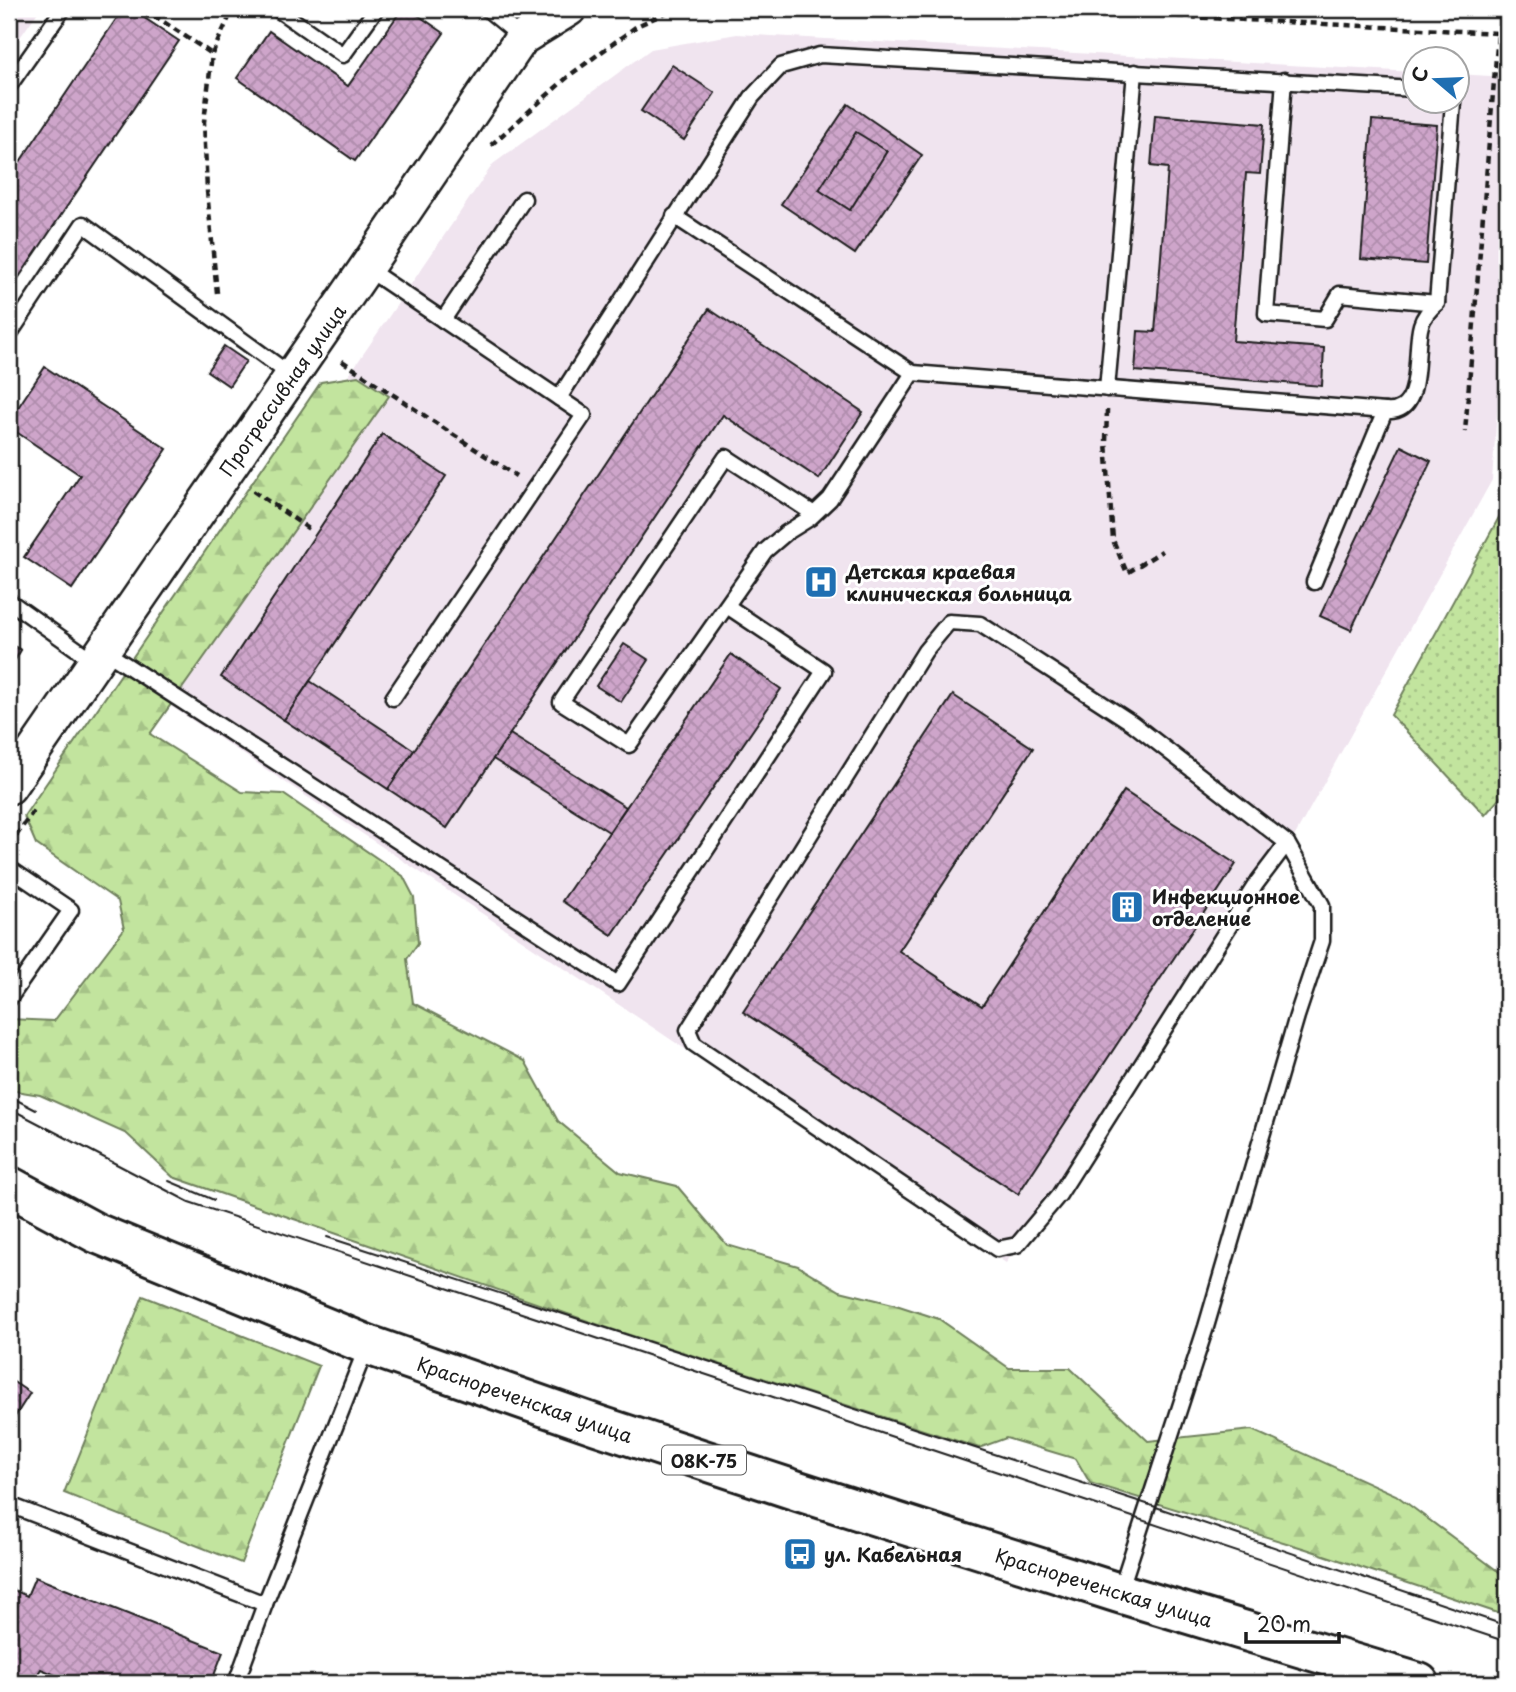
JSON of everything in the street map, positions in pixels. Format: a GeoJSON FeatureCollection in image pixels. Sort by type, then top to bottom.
{"type":"FeatureCollection","features":[{"type":"Feature","properties":{"kind":"main road","name":"Краснореченская улица"},"geometry":{"type":"LineString","coordinates":[[9,1186],[96,1233],[368,1345],[699,1458],[1119,1593],[1419,1683]]}},
{"type":"Feature","properties":{"kind":"street","name":"Прогрессивная улица"},"geometry":{"type":"LineString","coordinates":[[9,787],[522,38],[569,9]]}},
{"type":"Feature","properties":{"kind":"lane"},"geometry":{"type":"LineString","coordinates":[[9,86],[64,9]]}},
{"type":"Feature","properties":{"kind":"lane"},"geometry":{"type":"LineString","coordinates":[[277,9],[343,55],[376,9]]}},
{"type":"Feature","properties":{"kind":"lane"},"geometry":{"type":"LineString","coordinates":[[487,9],[522,38]]}},
{"type":"Feature","properties":{"kind":"lane"},"geometry":{"type":"LineString","coordinates":[[559,398],[752,97],[781,66],[820,55],[1400,88]]}},
{"type":"Feature","properties":{"kind":"lane"},"geometry":{"type":"LineString","coordinates":[[1107,388],[1135,72]]}},
{"type":"Feature","properties":{"kind":"lane"},"geometry":{"type":"LineString","coordinates":[[1284,80],[1266,314],[1325,319],[1340,294],[1437,303]]}},
{"type":"Feature","properties":{"kind":"lane"},"geometry":{"type":"LineString","coordinates":[[674,216],[913,373],[1394,411],[1402,409],[1412,395],[1421,325],[1427,312],[1437,303],[1452,116]]}},
{"type":"Feature","properties":{"kind":"lane"},"geometry":{"type":"LineString","coordinates":[[443,320],[524,199]]}},
{"type":"Feature","properties":{"kind":"lane"},"geometry":{"type":"LineString","coordinates":[[9,335],[83,223],[292,376]]}},
{"type":"Feature","properties":{"kind":"lane"},"geometry":{"type":"LineString","coordinates":[[366,268],[584,415],[393,698]]}},
{"type":"Feature","properties":{"kind":"lane"},"geometry":{"type":"LineString","coordinates":[[814,514],[726,457],[561,702],[629,745],[765,551],[814,514],[830,499],[913,373]]}},
{"type":"Feature","properties":{"kind":"lane"},"geometry":{"type":"LineString","coordinates":[[1314,582],[1385,411]]}},
{"type":"Feature","properties":{"kind":"lane"},"geometry":{"type":"LineString","coordinates":[[9,601],[618,985],[824,671],[727,606]]}},
{"type":"Feature","properties":{"kind":"lane"},"geometry":{"type":"LineString","coordinates":[[1119,1593],[1206,1327],[1297,1016],[1322,941],[1322,905],[1287,843],[1132,723],[979,624],[949,622],[925,651],[688,1030],[694,1044],[997,1250],[1017,1245],[1059,1195],[1256,884],[1287,843]]}},
{"type":"Feature","properties":{"kind":"lane"},"geometry":{"type":"LineString","coordinates":[[9,867],[71,910],[9,999]]}},
{"type":"Feature","properties":{"kind":"lane"},"geometry":{"type":"LineString","coordinates":[[236,1683],[368,1345]]}},
{"type":"Feature","properties":{"kind":"lane"},"geometry":{"type":"LineString","coordinates":[[9,1474],[9,1506],[265,1605]]}},
{"type":"Feature","properties":{"kind":"path"},"geometry":{"type":"LineString","coordinates":[[144,9],[212,54]]}},
{"type":"Feature","properties":{"kind":"path"},"geometry":{"type":"LineString","coordinates":[[220,323],[207,191],[204,122],[212,54],[233,9]]}},
{"type":"Feature","properties":{"kind":"path"},"geometry":{"type":"LineString","coordinates":[[487,149],[570,75],[637,26],[674,9]]}},
{"type":"Feature","properties":{"kind":"path"},"geometry":{"type":"LineString","coordinates":[[1034,9],[1498,33],[1507,36]]}},
{"type":"Feature","properties":{"kind":"path"},"geometry":{"type":"LineString","coordinates":[[1465,432],[1498,33]]}},
{"type":"Feature","properties":{"kind":"path"},"geometry":{"type":"LineString","coordinates":[[334,372],[349,350]]}},
{"type":"Feature","properties":{"kind":"path"},"geometry":{"type":"LineString","coordinates":[[342,361],[534,489]]}},
{"type":"Feature","properties":{"kind":"path"},"geometry":{"type":"LineString","coordinates":[[1107,388],[1106,442],[1113,540],[1127,573],[1162,551]]}},
{"type":"Feature","properties":{"kind":"path"},"geometry":{"type":"LineString","coordinates":[[245,502],[260,480]]}},
{"type":"Feature","properties":{"kind":"path"},"geometry":{"type":"LineString","coordinates":[[253,491],[309,529]]}},
{"type":"Feature","properties":{"kind":"path"},"geometry":{"type":"LineString","coordinates":[[9,846],[38,803]]}},
{"type":"Feature","properties":{"kind":"shaded area"},"geometry":{"type":"Polygon","coordinates":[[[9,9],[40,9],[9,53],[9,9]]]}},
{"type":"Feature","properties":{"kind":"shaded area","name":"Детская краевая клиническая больница"},"geometry":{"type":"Polygon","coordinates":[[[737,34],[1400,71],[1400,116],[1470,116],[1470,75],[1507,77],[1507,273],[1492,480],[1268,884],[1006,1263],[138,684],[493,164],[651,49],[737,34]]]}},
{"type":"Feature","properties":{"kind":"green space"},"geometry":{"type":"Polygon","coordinates":[[[358,376],[389,396],[150,734],[242,792],[283,794],[403,876],[414,897],[418,943],[407,959],[413,1003],[525,1061],[558,1121],[620,1172],[677,1186],[727,1245],[798,1266],[840,1291],[939,1319],[1009,1368],[1070,1368],[1148,1441],[1252,1430],[1396,1495],[1507,1578],[1507,1616],[1306,1549],[1090,1483],[1076,1459],[1006,1438],[979,1448],[608,1328],[173,1177],[127,1134],[40,1095],[9,1090],[9,1019],[54,1021],[124,929],[118,901],[36,844],[24,816],[321,382],[358,376]]]}},
{"type":"Feature","properties":{"kind":"green space"},"geometry":{"type":"Polygon","coordinates":[[[1507,464],[1507,790],[1485,815],[1391,715],[1503,510],[1507,464]]]}},
{"type":"Feature","properties":{"kind":"green space"},"geometry":{"type":"Polygon","coordinates":[[[143,1296],[319,1366],[241,1563],[64,1493],[143,1296]]]}},
{"type":"Feature","properties":{"kind":"building"},"geometry":{"type":"Polygon","coordinates":[[[123,9],[131,9],[179,41],[9,292],[9,178],[123,9]]]}},
{"type":"Feature","properties":{"kind":"building"},"geometry":{"type":"Polygon","coordinates":[[[402,9],[409,9],[444,33],[355,161],[237,78],[269,31],[348,86],[402,9]]]}},
{"type":"Feature","properties":{"kind":"building"},"geometry":{"type":"Polygon","coordinates":[[[672,65],[715,93],[684,140],[641,111],[672,65]]]}},
{"type":"Feature","properties":{"kind":"building"},"geometry":{"type":"Polygon","coordinates":[[[848,104],[922,155],[855,254],[781,204],[848,104]]]}},
{"type":"Feature","properties":{"kind":"building"},"geometry":{"type":"Polygon","coordinates":[[[1155,115],[1264,124],[1260,174],[1246,173],[1233,341],[1324,348],[1322,386],[1135,371],[1138,331],[1155,332],[1168,168],[1151,166],[1155,115]]]}},
{"type":"Feature","properties":{"kind":"building"},"geometry":{"type":"Polygon","coordinates":[[[1372,120],[1437,125],[1426,264],[1361,259],[1372,120]]]}},
{"type":"Feature","properties":{"kind":"building"},"geometry":{"type":"Polygon","coordinates":[[[856,132],[887,151],[850,210],[819,190],[856,132]]]}},
{"type":"Feature","properties":{"kind":"building"},"geometry":{"type":"Polygon","coordinates":[[[709,309],[863,412],[819,479],[723,415],[447,828],[388,789],[709,309]]]}},
{"type":"Feature","properties":{"kind":"building"},"geometry":{"type":"Polygon","coordinates":[[[224,346],[246,361],[229,386],[207,371],[224,346]]]}},
{"type":"Feature","properties":{"kind":"building"},"geometry":{"type":"Polygon","coordinates":[[[45,367],[167,449],[72,589],[24,557],[80,475],[9,427],[9,421],[45,367]]]}},
{"type":"Feature","properties":{"kind":"building"},"geometry":{"type":"Polygon","coordinates":[[[382,434],[446,476],[284,720],[221,677],[382,434]]]}},
{"type":"Feature","properties":{"kind":"building"},"geometry":{"type":"Polygon","coordinates":[[[1401,446],[1431,461],[1351,630],[1320,616],[1401,446]]]}},
{"type":"Feature","properties":{"kind":"building"},"geometry":{"type":"Polygon","coordinates":[[[9,643],[21,650],[9,670],[9,643]]]}},
{"type":"Feature","properties":{"kind":"building"},"geometry":{"type":"Polygon","coordinates":[[[624,644],[649,660],[621,702],[596,686],[624,644]]]}},
{"type":"Feature","properties":{"kind":"building"},"geometry":{"type":"Polygon","coordinates":[[[731,654],[781,689],[612,935],[562,901],[731,654]]]}},
{"type":"Feature","properties":{"kind":"building"},"geometry":{"type":"Polygon","coordinates":[[[310,681],[414,750],[388,789],[284,720],[310,681]]]}},
{"type":"Feature","properties":{"kind":"building","name":"Инфекционное отделение"},"geometry":{"type":"Polygon","coordinates":[[[953,695],[1033,748],[899,951],[982,1006],[1124,791],[1236,864],[1018,1194],[743,1012],[953,695]]]}},
{"type":"Feature","properties":{"kind":"building"},"geometry":{"type":"Polygon","coordinates":[[[510,734],[626,807],[609,832],[493,759],[510,734]]]}},
{"type":"Feature","properties":{"kind":"building"},"geometry":{"type":"Polygon","coordinates":[[[9,1379],[30,1393],[9,1426],[9,1379]]]}},
{"type":"Feature","properties":{"kind":"building"},"geometry":{"type":"Polygon","coordinates":[[[35,1577],[223,1652],[211,1683],[75,1683],[41,1669],[32,1683],[9,1683],[9,1588],[27,1596],[35,1577]]]}},
{"type":"Feature","properties":{"kind":"tram line"},"geometry":{"type":"LineString","coordinates":[[9,1096],[36,1110]]}},
{"type":"Feature","properties":{"kind":"tram line"},"geometry":{"type":"LineString","coordinates":[[9,1108],[189,1202],[1507,1642]]}},
{"type":"Feature","properties":{"kind":"tram line"},"geometry":{"type":"LineString","coordinates":[[169,1181],[214,1200]]}},
{"type":"Feature","properties":{"kind":"tram line"},"geometry":{"type":"LineString","coordinates":[[327,1237],[1147,1504],[1507,1626]]}},
{"type":"Feature","properties":{"kind":"place","name":"Детская краевая клиническая больница"},"geometry":{"type":"Point","coordinates":[821,582]}},
{"type":"Feature","properties":{"kind":"place","name":"Инфекционное отделение"},"geometry":{"type":"Point","coordinates":[1127,907]}},
{"type":"Feature","properties":{"kind":"place","name":"ул. Кабельная"},"geometry":{"type":"Point","coordinates":[800,1554]}}]}
